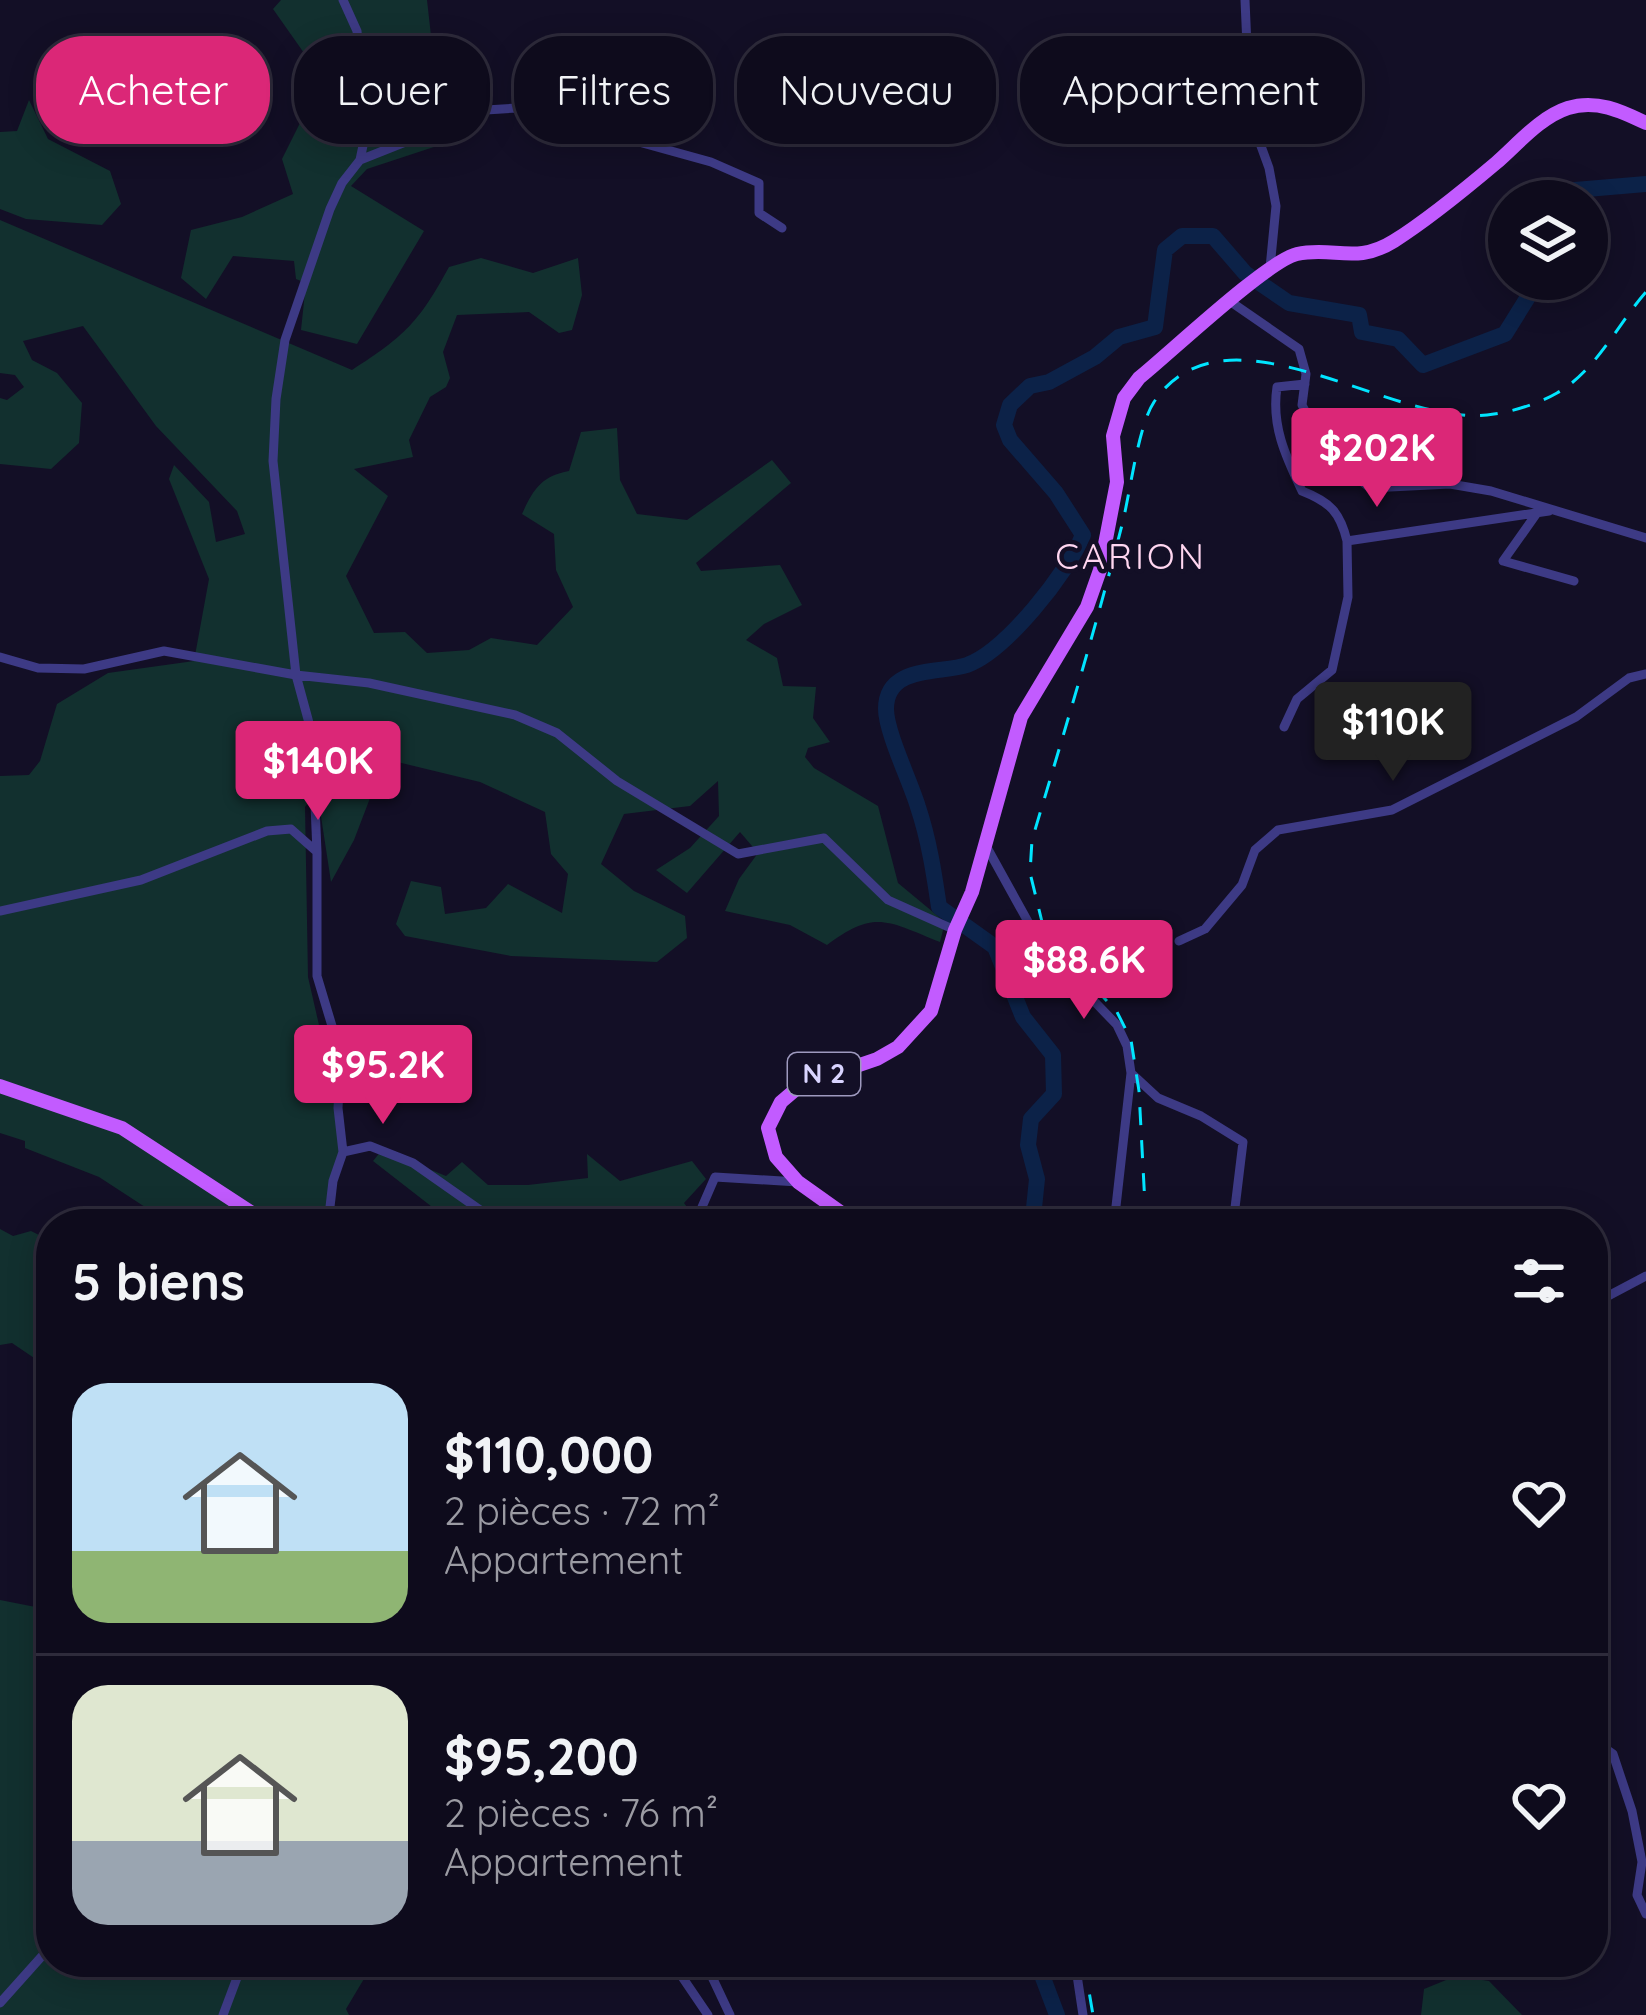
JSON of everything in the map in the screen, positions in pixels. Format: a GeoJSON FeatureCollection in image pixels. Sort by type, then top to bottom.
{"type":"FeatureCollection","features":[{"type":"Feature","properties":{"kind":"main road","name":"N 2"},"geometry":{"type":"LineString","coordinates":[[836,1209],[798,1182],[776,1157],[769,1128],[781,1102],[801,1084],[877,1059],[917,1030],[940,990],[1021,717],[1087,607],[1100,570],[1118,482],[1113,436],[1124,398],[1139,378],[1270,268],[1298,254],[1354,256],[1395,241],[1547,118],[1589,104],[1611,107],[1646,123]]}},
{"type":"Feature","properties":{"kind":"main road"},"geometry":{"type":"LineString","coordinates":[[0,1085],[122,1128],[246,1209]]}},
{"type":"Feature","properties":{"kind":"street"},"geometry":{"type":"LineString","coordinates":[[343,0],[357,31],[367,102],[360,160]]}},
{"type":"Feature","properties":{"kind":"street"},"geometry":{"type":"LineString","coordinates":[[1246,0],[1250,116],[1269,168],[1276,206],[1270,268]]}},
{"type":"Feature","properties":{"kind":"street"},"geometry":{"type":"LineString","coordinates":[[330,1209],[333,1181],[344,1152],[338,1108],[341,1056],[317,976],[312,734],[296,675],[273,461],[285,340],[341,183],[360,160],[486,110],[516,108],[720,165],[759,183],[759,213],[782,228]]}},
{"type":"Feature","properties":{"kind":"street"},"geometry":{"type":"LineString","coordinates":[[1236,297],[1299,349],[1305,384],[1302,405],[1327,453],[1370,488],[1450,484],[1526,499],[1550,511],[1646,538]]}},
{"type":"Feature","properties":{"kind":"street"},"geometry":{"type":"LineString","coordinates":[[1284,727],[1298,699],[1332,670],[1348,596],[1347,541],[1341,514],[1321,498],[1302,491],[1280,445],[1274,405],[1277,387],[1305,384]]}},
{"type":"Feature","properties":{"kind":"street"},"geometry":{"type":"LineString","coordinates":[[1347,541],[1550,511]]}},
{"type":"Feature","properties":{"kind":"street"},"geometry":{"type":"LineString","coordinates":[[1537,513],[1503,561],[1574,581]]}},
{"type":"Feature","properties":{"kind":"street"},"geometry":{"type":"LineString","coordinates":[[0,657],[38,668],[84,669],[164,651],[369,683],[515,715],[557,733],[617,781],[738,854],[824,838],[888,900],[955,930]]}},
{"type":"Feature","properties":{"kind":"street"},"geometry":{"type":"LineString","coordinates":[[1179,941],[1205,929],[1242,885],[1255,850],[1278,830],[1392,810],[1576,717],[1629,678],[1646,674]]}},
{"type":"Feature","properties":{"kind":"street"},"geometry":{"type":"LineString","coordinates":[[0,911],[141,880],[267,831],[291,829],[317,853]]}},
{"type":"Feature","properties":{"kind":"street"},"geometry":{"type":"LineString","coordinates":[[985,844],[1042,947],[1117,1025],[1127,1046],[1131,1073],[1116,1209]]}},
{"type":"Feature","properties":{"kind":"street"},"geometry":{"type":"LineString","coordinates":[[1131,1073],[1158,1098],[1201,1116],[1243,1142],[1235,1209]]}},
{"type":"Feature","properties":{"kind":"street"},"geometry":{"type":"LineString","coordinates":[[344,1152],[370,1146],[413,1163],[479,1209]]}},
{"type":"Feature","properties":{"kind":"street"},"geometry":{"type":"LineString","coordinates":[[702,1209],[715,1177],[798,1182]]}},
{"type":"Feature","properties":{"kind":"street"},"geometry":{"type":"LineString","coordinates":[[1608,1296],[1646,1276]]}},
{"type":"Feature","properties":{"kind":"street"},"geometry":{"type":"LineString","coordinates":[[1608,1750],[1632,1811],[1642,1862],[1637,1895],[1646,1914]]}},
{"type":"Feature","properties":{"kind":"street"},"geometry":{"type":"LineString","coordinates":[[0,2002],[36,1962]]}},
{"type":"Feature","properties":{"kind":"street"},"geometry":{"type":"LineString","coordinates":[[223,2015],[237,1977]]}},
{"type":"Feature","properties":{"kind":"street"},"geometry":{"type":"LineString","coordinates":[[682,1977],[708,2015]]}},
{"type":"Feature","properties":{"kind":"street"},"geometry":{"type":"LineString","coordinates":[[712,1977],[730,2015]]}},
{"type":"Feature","properties":{"kind":"street"},"geometry":{"type":"LineString","coordinates":[[1077,1977],[1083,2015]]}},
{"type":"Feature","properties":{"kind":"green space"},"geometry":{"type":"Polygon","coordinates":[[[281,0],[427,0],[431,36],[294,39],[273,9],[281,0]]]}},
{"type":"Feature","properties":{"kind":"green space"},"geometry":{"type":"Polygon","coordinates":[[[29,100],[36,114],[36,144],[58,144],[110,171],[121,204],[102,225],[26,219],[0,209],[0,132],[17,131],[29,100]]]}},
{"type":"Feature","properties":{"kind":"green space"},"geometry":{"type":"Polygon","coordinates":[[[294,135],[294,144],[443,144],[367,169],[351,186],[424,231],[357,344],[301,330],[306,283],[296,279],[294,261],[233,256],[206,299],[181,278],[191,230],[242,217],[293,194],[282,159],[294,135]]]}},
{"type":"Feature","properties":{"kind":"green space"},"geometry":{"type":"Polygon","coordinates":[[[0,220],[352,370],[409,326],[449,267],[481,258],[533,273],[578,258],[582,295],[572,330],[559,333],[529,312],[457,315],[443,352],[450,378],[446,387],[430,397],[409,440],[413,457],[354,469],[388,496],[346,576],[374,633],[405,632],[427,653],[469,650],[491,638],[537,645],[573,607],[556,570],[554,534],[522,514],[539,485],[569,471],[581,432],[617,428],[620,480],[637,514],[687,520],[772,460],[791,483],[696,563],[701,571],[780,565],[802,605],[764,624],[746,640],[777,658],[783,686],[816,687],[813,718],[830,742],[808,748],[805,757],[814,768],[878,806],[898,883],[945,922],[940,942],[882,922],[857,926],[827,945],[790,925],[725,911],[739,879],[758,853],[740,832],[687,893],[656,870],[690,848],[719,816],[718,781],[690,806],[624,814],[601,864],[634,891],[685,916],[687,938],[657,962],[511,956],[405,936],[396,924],[411,881],[441,887],[445,914],[486,908],[508,884],[562,913],[568,874],[551,854],[545,812],[480,782],[385,759],[354,840],[331,882],[317,790],[305,807],[308,977],[338,1108],[343,1152],[331,1209],[145,1207],[99,1177],[0,1133],[0,776],[29,775],[40,761],[57,704],[108,673],[194,661],[209,579],[169,479],[174,465],[209,502],[216,542],[245,534],[237,511],[156,426],[83,326],[23,341],[32,360],[57,373],[82,403],[79,443],[51,469],[0,464],[0,398],[7,400],[24,387],[15,375],[0,373],[0,220]]]}},
{"type":"Feature","properties":{"kind":"green space"},"geometry":{"type":"Polygon","coordinates":[[[382,1150],[446,1176],[462,1162],[488,1185],[528,1185],[588,1178],[587,1154],[620,1181],[692,1161],[706,1179],[684,1203],[688,1209],[435,1209],[373,1161],[382,1150]]]}},
{"type":"Feature","properties":{"kind":"green space"},"geometry":{"type":"Polygon","coordinates":[[[0,1229],[13,1236],[31,1231],[36,1234],[36,1359],[12,1343],[0,1345],[0,1229]]]}},
{"type":"Feature","properties":{"kind":"green space"},"geometry":{"type":"Polygon","coordinates":[[[0,1600],[36,1607],[36,1977],[365,1977],[346,2009],[349,2015],[0,2015],[0,1600]]]}},
{"type":"Feature","properties":{"kind":"green space"},"geometry":{"type":"Polygon","coordinates":[[[1454,1977],[1489,1981],[1522,2015],[1421,2015],[1424,1989],[1454,1977]]]}},
{"type":"Feature","properties":{"kind":"waterway"},"geometry":{"type":"LineString","coordinates":[[1608,187],[1646,184]]}},
{"type":"Feature","properties":{"kind":"waterway"},"geometry":{"type":"LineString","coordinates":[[1035,1209],[1037,1179],[1028,1145],[1031,1119],[1054,1094],[1053,1055],[1023,1017],[995,947],[939,907],[925,832],[886,709],[888,695],[905,678],[967,665],[999,644],[1050,589],[1083,535],[1056,493],[1010,440],[1004,425],[1010,405],[1030,386],[1049,382],[1095,357],[1119,337],[1155,327],[1165,250],[1182,236],[1213,236],[1245,273],[1289,303],[1359,315],[1362,332],[1398,339],[1423,365],[1505,334],[1526,300]]}},
{"type":"Feature","properties":{"kind":"waterway"},"geometry":{"type":"LineString","coordinates":[[1043,1977],[1057,2015]]}},
{"type":"Feature","properties":{"kind":"railway"},"geometry":{"type":"LineString","coordinates":[[1145,1209],[1139,1091],[1131,1040],[1117,1012],[1045,934],[1030,873],[1032,840],[1112,565],[1143,427],[1154,402],[1185,373],[1222,361],[1265,362],[1448,413],[1505,412],[1541,401],[1571,384],[1646,292]]}},
{"type":"Feature","properties":{"kind":"railway"},"geometry":{"type":"LineString","coordinates":[[1087,1977],[1093,2015]]}},
{"type":"Feature","properties":{"kind":"district","name":"CARION"},"geometry":{"type":"Point","coordinates":[1131,556]}}]}
